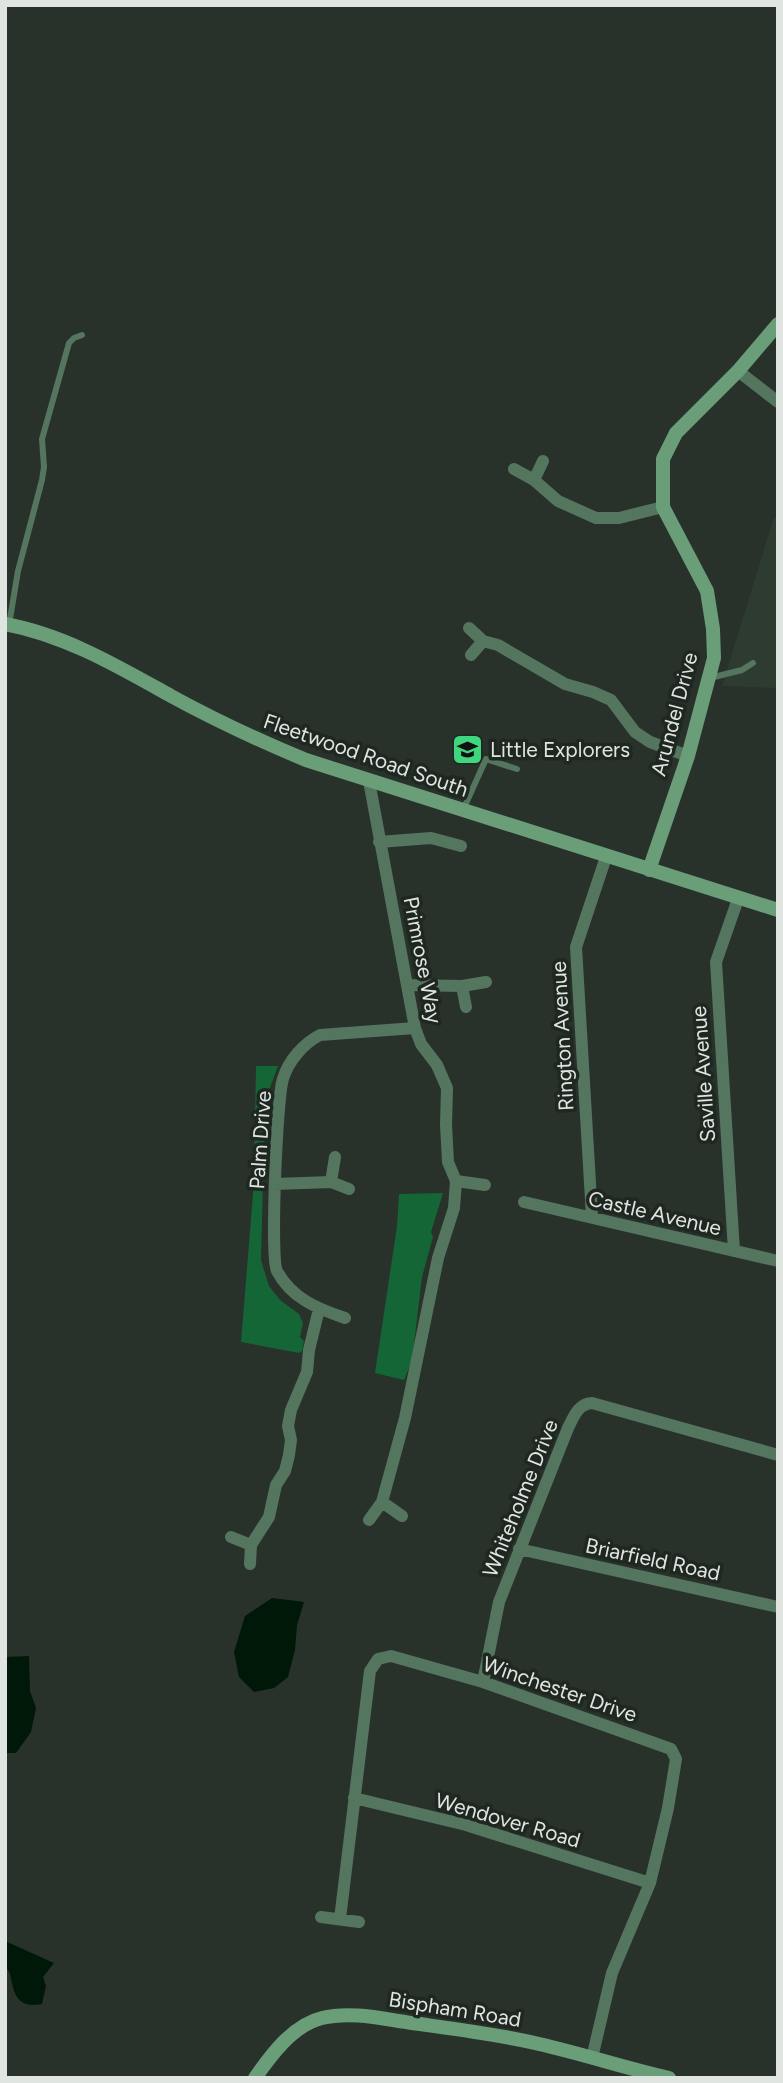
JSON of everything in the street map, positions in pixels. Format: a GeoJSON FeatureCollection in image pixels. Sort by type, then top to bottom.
{"type":"FeatureCollection","features":[{"type":"Feature","properties":{"kind":"street","name":"Arundel Drive"},"geometry":{"type":"LineString","coordinates":[[649,870],[688,756],[713,659],[713,629],[707,591],[663,508],[663,459],[677,433],[738,371],[778,324]]}},
{"type":"Feature","properties":{"kind":"street"},"geometry":{"type":"LineString","coordinates":[[738,371],[778,402]]}},
{"type":"Feature","properties":{"kind":"street"},"geometry":{"type":"LineString","coordinates":[[534,480],[543,461]]}},
{"type":"Feature","properties":{"kind":"street"},"geometry":{"type":"LineString","coordinates":[[514,469],[534,480],[558,501],[596,518],[619,518],[663,508]]}},
{"type":"Feature","properties":{"kind":"street","name":"Fleetwood Road South"},"geometry":{"type":"LineString","coordinates":[[7,625],[65,642],[281,750],[462,811],[778,910]]}},
{"type":"Feature","properties":{"kind":"street"},"geometry":{"type":"LineString","coordinates":[[469,628],[482,640],[498,645],[565,684],[611,700],[635,732],[650,742],[688,756]]}},
{"type":"Feature","properties":{"kind":"street"},"geometry":{"type":"LineString","coordinates":[[471,655],[482,640]]}},
{"type":"Feature","properties":{"kind":"street","name":"Primrose Way"},"geometry":{"type":"LineString","coordinates":[[369,781],[415,1028],[421,1044],[437,1065],[447,1088],[448,1161],[456,1181],[454,1208],[438,1258],[405,1418],[383,1502],[369,1520]]}},
{"type":"Feature","properties":{"kind":"street"},"geometry":{"type":"LineString","coordinates":[[379,842],[431,838],[461,846]]}},
{"type":"Feature","properties":{"kind":"street","name":"Rington Avenue"},"geometry":{"type":"LineString","coordinates":[[592,1217],[576,947],[606,857]]}},
{"type":"Feature","properties":{"kind":"street","name":"Saville Avenue"},"geometry":{"type":"LineString","coordinates":[[734,1251],[716,962],[738,899]]}},
{"type":"Feature","properties":{"kind":"street"},"geometry":{"type":"LineString","coordinates":[[408,985],[462,986],[486,982]]}},
{"type":"Feature","properties":{"kind":"street"},"geometry":{"type":"LineString","coordinates":[[462,986],[466,1007]]}},
{"type":"Feature","properties":{"kind":"street","name":"Palm Drive"},"geometry":{"type":"LineString","coordinates":[[345,1318],[319,1309],[288,1289],[275,1268],[275,1184],[283,1078],[307,1042],[320,1035],[415,1028]]}},
{"type":"Feature","properties":{"kind":"street"},"geometry":{"type":"LineString","coordinates":[[331,1182],[335,1157]]}},
{"type":"Feature","properties":{"kind":"street"},"geometry":{"type":"LineString","coordinates":[[456,1181],[485,1185]]}},
{"type":"Feature","properties":{"kind":"street"},"geometry":{"type":"LineString","coordinates":[[275,1184],[331,1182],[349,1189]]}},
{"type":"Feature","properties":{"kind":"street","name":"Castle Avenue"},"geometry":{"type":"LineString","coordinates":[[524,1202],[778,1261]]}},
{"type":"Feature","properties":{"kind":"street"},"geometry":{"type":"LineString","coordinates":[[250,1564],[251,1545],[269,1517],[276,1485],[285,1471],[291,1440],[288,1426],[291,1410],[307,1372],[309,1350],[319,1309]]}},
{"type":"Feature","properties":{"kind":"street","name":"Whiteholme Drive"},"geometry":{"type":"LineString","coordinates":[[483,1682],[499,1602],[568,1428],[577,1411],[585,1404],[778,1455]]}},
{"type":"Feature","properties":{"kind":"street"},"geometry":{"type":"LineString","coordinates":[[383,1502],[402,1516]]}},
{"type":"Feature","properties":{"kind":"street"},"geometry":{"type":"LineString","coordinates":[[231,1537],[251,1545]]}},
{"type":"Feature","properties":{"kind":"street","name":"Briarfield Road"},"geometry":{"type":"LineString","coordinates":[[519,1549],[778,1607]]}},
{"type":"Feature","properties":{"kind":"street","name":"Winchester Drive"},"geometry":{"type":"LineString","coordinates":[[340,1919],[370,1671],[378,1659],[391,1656],[483,1682],[671,1749],[676,1759],[668,1808],[650,1883],[612,1973],[592,2058]]}},
{"type":"Feature","properties":{"kind":"street","name":"Wendover Road"},"geometry":{"type":"LineString","coordinates":[[354,1798],[466,1825],[650,1883]]}},
{"type":"Feature","properties":{"kind":"street"},"geometry":{"type":"LineString","coordinates":[[321,1917],[359,1922]]}},
{"type":"Feature","properties":{"kind":"street","name":"Bispham Road"},"geometry":{"type":"LineString","coordinates":[[255,2078],[270,2057],[293,2034],[321,2018],[343,2015],[486,2033],[669,2078]]}},
{"type":"Feature","properties":{"kind":"lane"},"geometry":{"type":"LineString","coordinates":[[7,625],[42,480],[42,439],[69,343],[82,335]]}},
{"type":"Feature","properties":{"kind":"lane"},"geometry":{"type":"LineString","coordinates":[[710,678],[742,670],[753,663]]}},
{"type":"Feature","properties":{"kind":"lane"},"geometry":{"type":"LineString","coordinates":[[462,811],[486,759],[517,769]]}},
{"type":"Feature","properties":{"kind":"shaded area"},"geometry":{"type":"Polygon","coordinates":[[[774,517],[778,518],[778,688],[722,686],[774,517]]]}},
{"type":"Feature","properties":{"kind":"shaded area"},"geometry":{"type":"Polygon","coordinates":[[[272,1598],[304,1602],[297,1625],[295,1650],[288,1677],[274,1688],[254,1692],[239,1677],[234,1652],[245,1616],[272,1598]]]}},
{"type":"Feature","properties":{"kind":"shaded area"},"geometry":{"type":"Polygon","coordinates":[[[29,1656],[30,1691],[36,1708],[31,1732],[16,1753],[5,1753],[5,1657],[29,1656]]]}},
{"type":"Feature","properties":{"kind":"shaded area"},"geometry":{"type":"Polygon","coordinates":[[[5,1941],[54,1963],[43,1977],[46,1986],[42,2004],[27,2004],[15,1994],[4,1962],[5,1941]]]}},
{"type":"Feature","properties":{"kind":"green space"},"geometry":{"type":"Polygon","coordinates":[[[256,1066],[278,1066],[265,1101],[261,1260],[269,1286],[280,1300],[299,1314],[303,1323],[300,1337],[304,1341],[299,1353],[241,1342],[254,1182],[256,1066]]]}},
{"type":"Feature","properties":{"kind":"green space"},"geometry":{"type":"Polygon","coordinates":[[[443,1193],[431,1232],[433,1237],[422,1277],[412,1361],[404,1380],[375,1373],[397,1226],[399,1194],[443,1193]]]}},
{"type":"Feature","properties":{"kind":"place","name":"Little Explorers"},"geometry":{"type":"Point","coordinates":[467,749]}}]}
